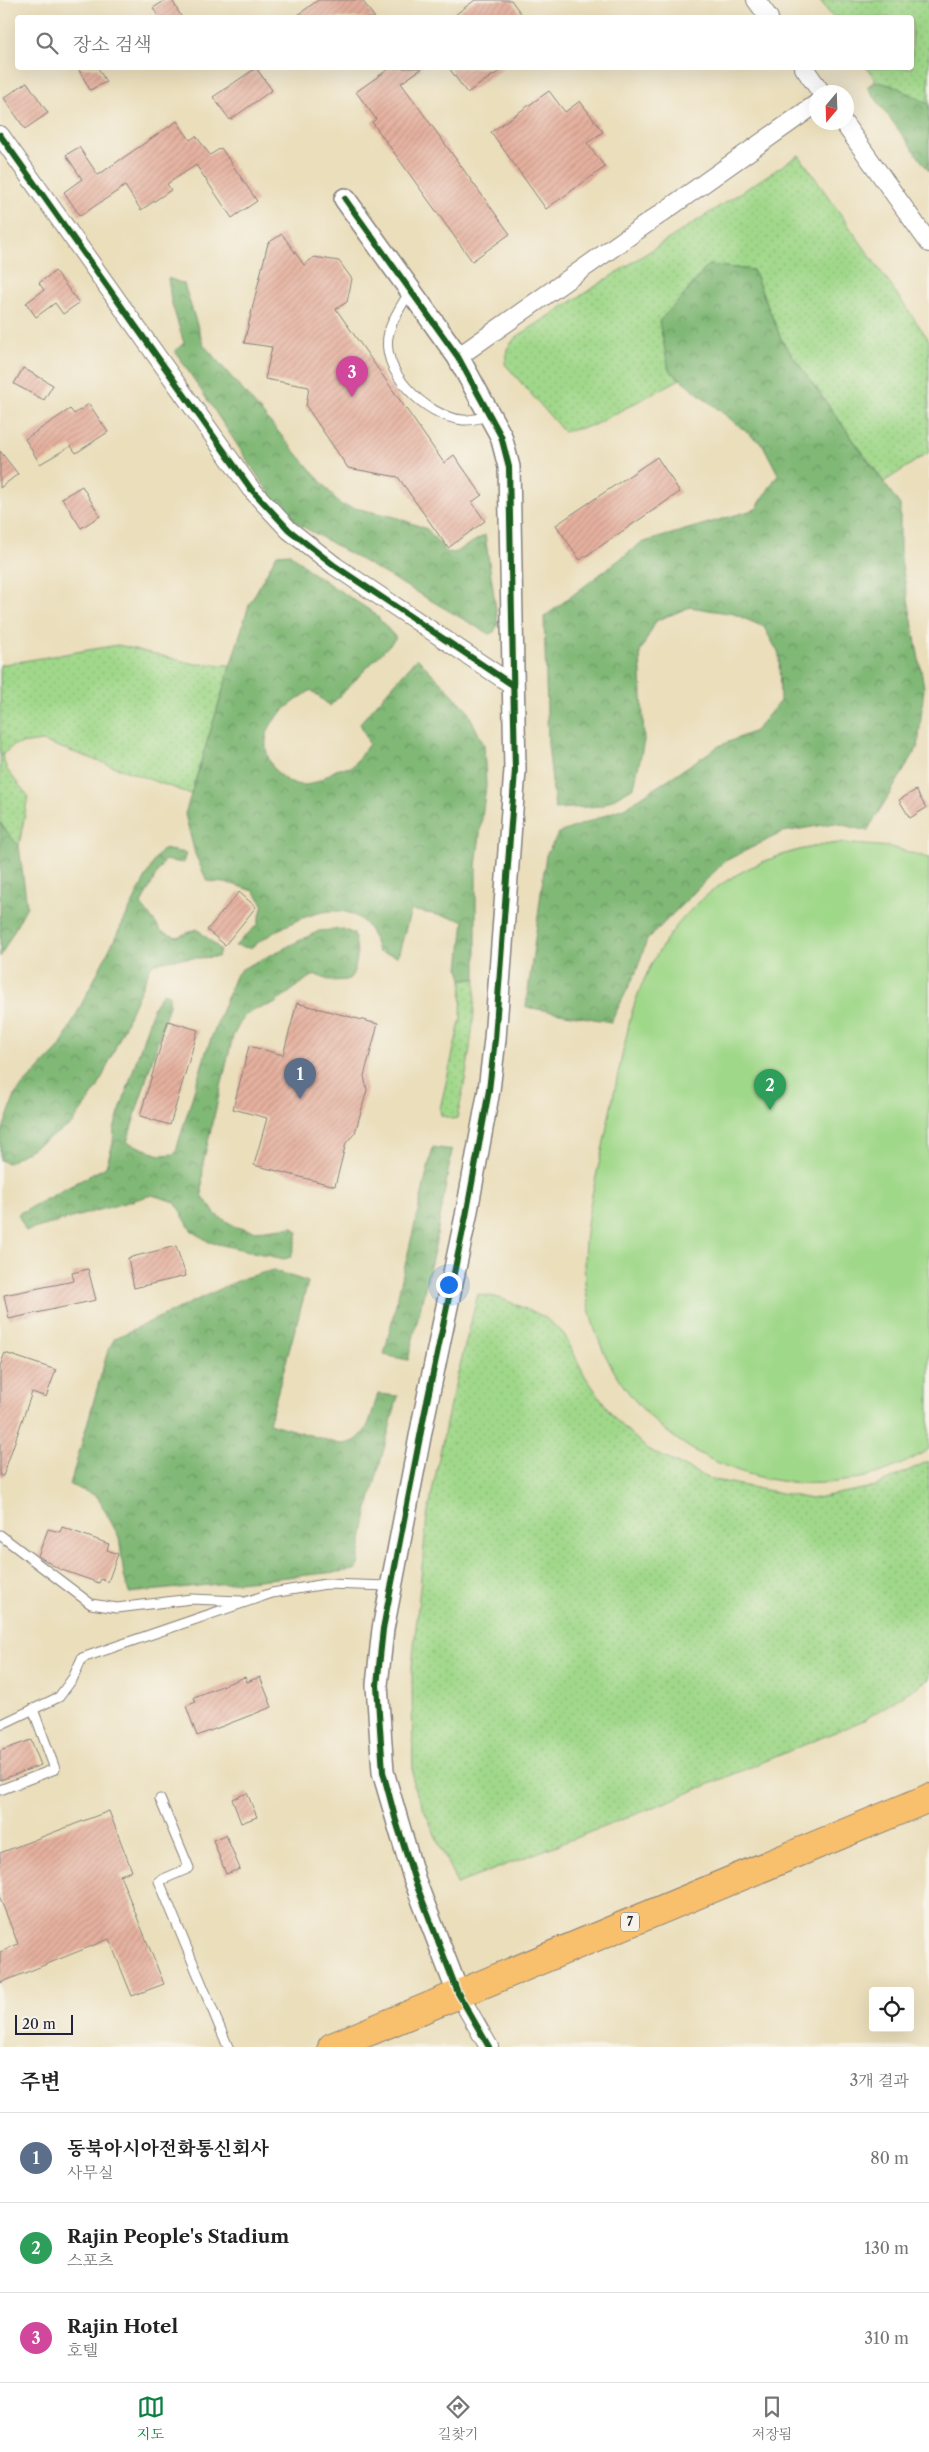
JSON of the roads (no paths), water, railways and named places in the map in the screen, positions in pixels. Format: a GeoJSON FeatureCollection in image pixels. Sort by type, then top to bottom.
{"type":"FeatureCollection","features":[{"type":"Feature","properties":{"kind":"highway","name":"7"},"geometry":{"type":"LineString","coordinates":[[332,2047],[929,1798]]}},
{"type":"Feature","properties":{"kind":"street"},"geometry":{"type":"LineString","coordinates":[[756,0],[767,15]]}},
{"type":"Feature","properties":{"kind":"street"},"geometry":{"type":"LineString","coordinates":[[805,70],[816,85]]}},
{"type":"Feature","properties":{"kind":"street"},"geometry":{"type":"LineString","coordinates":[[458,357],[809,109]]}},
{"type":"Feature","properties":{"kind":"street"},"geometry":{"type":"LineString","coordinates":[[849,130],[929,243]]}},
{"type":"Feature","properties":{"kind":"street"},"geometry":{"type":"LineString","coordinates":[[0,135],[251,489],[289,530],[335,566],[514,686]]}},
{"type":"Feature","properties":{"kind":"street"},"geometry":{"type":"LineString","coordinates":[[345,199],[458,357],[501,436],[509,467],[515,770],[489,1090],[390,1586],[382,1629],[377,1685],[378,1730],[383,1772],[415,1881],[458,1993],[489,2047]]}},
{"type":"Feature","properties":{"kind":"lane"},"geometry":{"type":"LineString","coordinates":[[411,290],[389,332],[388,355],[394,371],[411,394],[434,411],[463,420],[490,416]]}},
{"type":"Feature","properties":{"kind":"lane"},"geometry":{"type":"LineString","coordinates":[[0,1535],[91,1604],[117,1608],[191,1599],[246,1602]]}},
{"type":"Feature","properties":{"kind":"lane"},"geometry":{"type":"LineString","coordinates":[[0,1725],[59,1697],[73,1678],[82,1658],[272,1593],[326,1584],[390,1586]]}},
{"type":"Feature","properties":{"kind":"lane"},"geometry":{"type":"LineString","coordinates":[[0,1790],[55,1768],[33,1709]]}},
{"type":"Feature","properties":{"kind":"lane"},"geometry":{"type":"LineString","coordinates":[[160,1799],[189,1868],[159,1881],[228,2047]]}},
{"type":"Feature","properties":{"kind":"place","name":"Rajin Hotel"},"geometry":{"type":"Point","coordinates":[352,397]}},
{"type":"Feature","properties":{"kind":"place","name":"동북아시아전화통신회사"},"geometry":{"type":"Point","coordinates":[300,1099]}},
{"type":"Feature","properties":{"kind":"place","name":"Rajin People's Stadium"},"geometry":{"type":"Point","coordinates":[770,1110]}}]}
